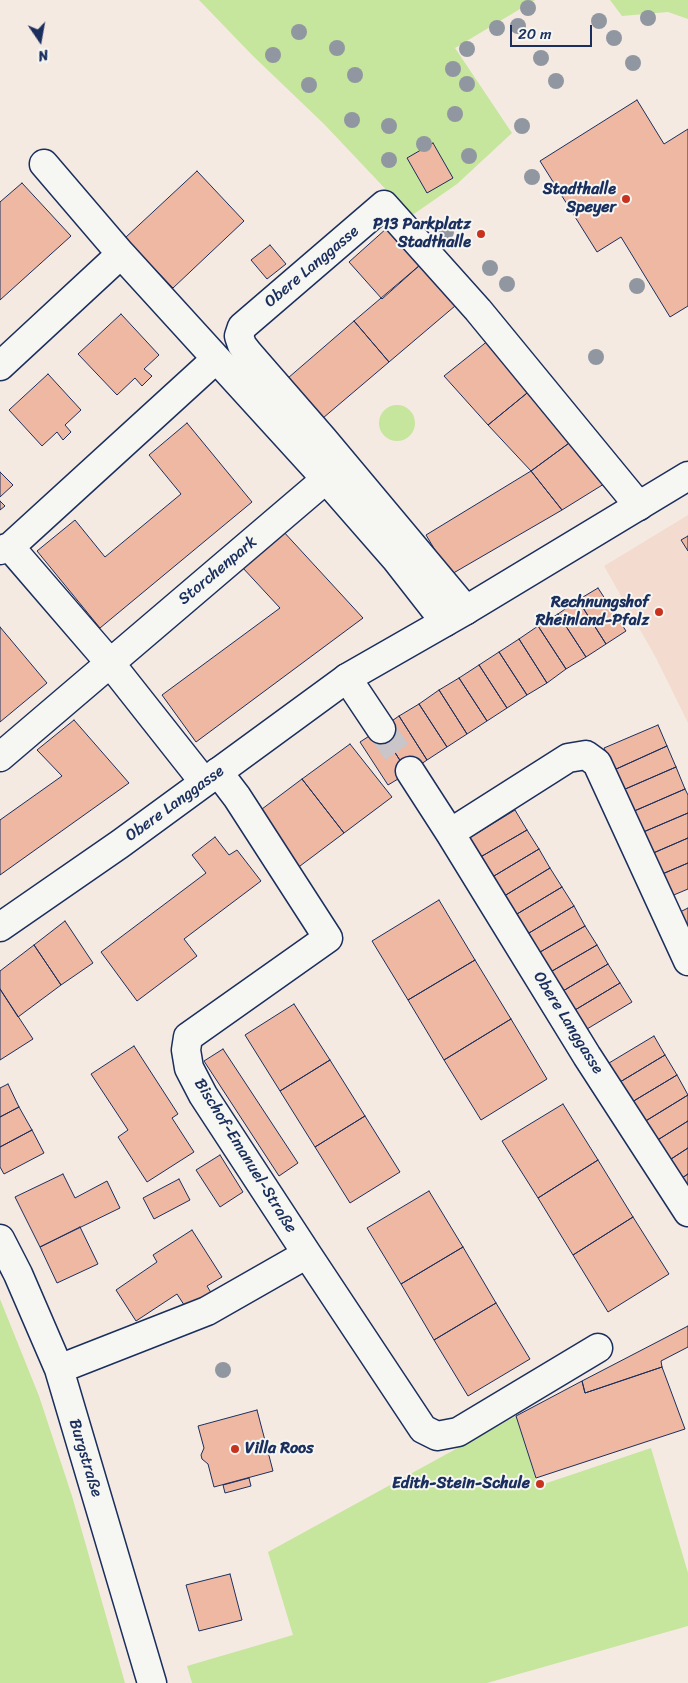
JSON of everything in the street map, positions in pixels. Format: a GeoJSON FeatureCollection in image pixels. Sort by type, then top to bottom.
{"type":"FeatureCollection","features":[{"type":"Feature","properties":{"kind":"street"},"geometry":{"type":"LineString","coordinates":[[44,164],[121,254],[326,479],[395,558],[455,616]]}},
{"type":"Feature","properties":{"kind":"street","name":"Obere Langgasse"},"geometry":{"type":"LineString","coordinates":[[455,616],[329,446],[249,354],[242,345],[239,336],[242,327],[384,205],[478,310],[639,506]]}},
{"type":"Feature","properties":{"kind":"street"},"geometry":{"type":"LineString","coordinates":[[0,366],[121,254]]}},
{"type":"Feature","properties":{"kind":"street"},"geometry":{"type":"LineString","coordinates":[[211,777],[5,548],[216,359]]}},
{"type":"Feature","properties":{"kind":"street","name":"Obere Langgasse"},"geometry":{"type":"LineString","coordinates":[[0,927],[347,678],[455,616],[688,476]]}},
{"type":"Feature","properties":{"kind":"street","name":"Storchenpark"},"geometry":{"type":"LineString","coordinates":[[0,757],[326,479]]}},
{"type":"Feature","properties":{"kind":"street"},"geometry":{"type":"LineString","coordinates":[[347,678],[381,728]]}},
{"type":"Feature","properties":{"kind":"street"},"geometry":{"type":"LineString","coordinates":[[450,833],[568,758],[586,755],[597,763],[688,961]]}},
{"type":"Feature","properties":{"kind":"street","name":"Obere Langgasse"},"geometry":{"type":"LineString","coordinates":[[410,771],[688,1212]]}},
{"type":"Feature","properties":{"kind":"street","name":"Bischof-Emanuel-Straße"},"geometry":{"type":"LineString","coordinates":[[211,777],[237,797],[328,938],[188,1037],[186,1050],[189,1068],[203,1095],[423,1429],[437,1436],[458,1432],[598,1348]]}},
{"type":"Feature","properties":{"kind":"street","name":"Burgstraße"},"geometry":{"type":"LineString","coordinates":[[0,1240],[18,1274],[58,1369],[152,1683]]}},
{"type":"Feature","properties":{"kind":"street"},"geometry":{"type":"LineString","coordinates":[[58,1369],[207,1311],[307,1254]]}},
{"type":"Feature","properties":{"kind":"shaded area","name":"Rechnungshof Rheinland-Pfalz"},"geometry":{"type":"Polygon","coordinates":[[[688,515],[688,723],[656,658],[604,566],[688,515]]]}},
{"type":"Feature","properties":{"kind":"green space"},"geometry":{"type":"Polygon","coordinates":[[[199,0],[535,0],[455,48],[512,133],[457,184],[411,216],[324,124],[253,56],[199,0]]]}},
{"type":"Feature","properties":{"kind":"green space"},"geometry":{"type":"Polygon","coordinates":[[[610,0],[688,0],[688,19],[668,12],[622,16],[610,0]]]}},
{"type":"Feature","properties":{"kind":"green space"},"geometry":{"type":"Polygon","coordinates":[[[397,405],[404,406],[410,410],[414,416],[414,430],[410,436],[404,440],[397,441],[390,440],[384,436],[380,430],[379,423],[380,416],[384,410],[390,406],[397,405]]]}},
{"type":"Feature","properties":{"kind":"green space"},"geometry":{"type":"Polygon","coordinates":[[[0,1299],[39,1396],[72,1496],[125,1683],[0,1683],[0,1299]]]}},
{"type":"Feature","properties":{"kind":"green space","name":"Edith-Stein-Schule"},"geometry":{"type":"Polygon","coordinates":[[[516,1416],[538,1486],[651,1448],[688,1573],[688,1626],[487,1683],[192,1683],[187,1666],[293,1635],[268,1552],[516,1416]]]}},
{"type":"Feature","properties":{"kind":"building","name":"Stadthalle Speyer"},"geometry":{"type":"Polygon","coordinates":[[[637,100],[664,144],[688,129],[688,306],[670,317],[621,237],[597,252],[540,161],[637,100]]]}},
{"type":"Feature","properties":{"kind":"building"},"geometry":{"type":"Polygon","coordinates":[[[433,143],[453,178],[427,193],[407,158],[433,143]]]}},
{"type":"Feature","properties":{"kind":"building"},"geometry":{"type":"Polygon","coordinates":[[[197,171],[244,221],[173,288],[125,238],[197,171]]]}},
{"type":"Feature","properties":{"kind":"building"},"geometry":{"type":"Polygon","coordinates":[[[22,183],[71,236],[0,300],[0,202],[22,183]]]}},
{"type":"Feature","properties":{"kind":"building"},"geometry":{"type":"Polygon","coordinates":[[[387,228],[420,265],[382,299],[349,262],[387,228]]]}},
{"type":"Feature","properties":{"kind":"building"},"geometry":{"type":"Polygon","coordinates":[[[270,245],[286,264],[267,279],[251,260],[270,245]]]}},
{"type":"Feature","properties":{"kind":"building"},"geometry":{"type":"Polygon","coordinates":[[[420,265],[455,306],[389,362],[354,321],[420,265]]]}},
{"type":"Feature","properties":{"kind":"building"},"geometry":{"type":"Polygon","coordinates":[[[121,314],[159,355],[144,369],[152,376],[142,386],[135,378],[117,395],[78,354],[121,314]]]}},
{"type":"Feature","properties":{"kind":"building"},"geometry":{"type":"Polygon","coordinates":[[[354,321],[389,362],[323,418],[288,378],[354,321]]]}},
{"type":"Feature","properties":{"kind":"building"},"geometry":{"type":"Polygon","coordinates":[[[489,340],[532,389],[488,425],[444,376],[489,340]]]}},
{"type":"Feature","properties":{"kind":"building"},"geometry":{"type":"Polygon","coordinates":[[[48,374],[81,410],[65,425],[71,432],[63,440],[57,432],[42,446],[9,410],[48,374]]]}},
{"type":"Feature","properties":{"kind":"building"},"geometry":{"type":"Polygon","coordinates":[[[532,389],[576,438],[531,471],[488,425],[532,389]]]}},
{"type":"Feature","properties":{"kind":"building"},"geometry":{"type":"Polygon","coordinates":[[[187,423],[252,502],[100,628],[37,551],[75,520],[105,557],[181,494],[149,455],[187,423]]]}},
{"type":"Feature","properties":{"kind":"building"},"geometry":{"type":"Polygon","coordinates":[[[576,438],[612,479],[562,510],[531,471],[576,438]]]}},
{"type":"Feature","properties":{"kind":"building"},"geometry":{"type":"Polygon","coordinates":[[[531,471],[562,510],[450,575],[426,535],[531,471]]]}},
{"type":"Feature","properties":{"kind":"building"},"geometry":{"type":"Polygon","coordinates":[[[0,472],[13,485],[0,497],[0,472]]]}},
{"type":"Feature","properties":{"kind":"building"},"geometry":{"type":"Polygon","coordinates":[[[0,501],[5,506],[0,510],[0,501]]]}},
{"type":"Feature","properties":{"kind":"building"},"geometry":{"type":"Polygon","coordinates":[[[282,530],[363,618],[196,742],[162,695],[280,608],[242,567],[282,530]]]}},
{"type":"Feature","properties":{"kind":"building"},"geometry":{"type":"Polygon","coordinates":[[[688,536],[688,551],[681,540],[688,536]]]}},
{"type":"Feature","properties":{"kind":"building"},"geometry":{"type":"Polygon","coordinates":[[[598,588],[626,631],[606,644],[578,600],[598,588]]]}},
{"type":"Feature","properties":{"kind":"building"},"geometry":{"type":"Polygon","coordinates":[[[578,600],[606,644],[586,657],[558,614],[578,600]]]}},
{"type":"Feature","properties":{"kind":"building"},"geometry":{"type":"Polygon","coordinates":[[[558,614],[586,657],[566,669],[538,626],[558,614]]]}},
{"type":"Feature","properties":{"kind":"building"},"geometry":{"type":"Polygon","coordinates":[[[538,626],[566,669],[547,683],[519,639],[538,626]]]}},
{"type":"Feature","properties":{"kind":"building"},"geometry":{"type":"Polygon","coordinates":[[[0,627],[47,683],[0,722],[0,627]]]}},
{"type":"Feature","properties":{"kind":"building"},"geometry":{"type":"Polygon","coordinates":[[[519,639],[547,683],[527,695],[499,652],[519,639]]]}},
{"type":"Feature","properties":{"kind":"building"},"geometry":{"type":"Polygon","coordinates":[[[499,652],[527,695],[507,708],[479,665],[499,652]]]}},
{"type":"Feature","properties":{"kind":"building"},"geometry":{"type":"Polygon","coordinates":[[[479,665],[507,708],[487,721],[459,678],[479,665]]]}},
{"type":"Feature","properties":{"kind":"building"},"geometry":{"type":"Polygon","coordinates":[[[459,678],[487,721],[467,734],[439,690],[459,678]]]}},
{"type":"Feature","properties":{"kind":"building"},"geometry":{"type":"Polygon","coordinates":[[[439,690],[467,734],[447,747],[419,704],[439,690]]]}},
{"type":"Feature","properties":{"kind":"building"},"geometry":{"type":"Polygon","coordinates":[[[419,704],[447,747],[427,760],[399,716],[419,704]]]}},
{"type":"Feature","properties":{"kind":"building"},"geometry":{"type":"Polygon","coordinates":[[[399,716],[427,760],[408,773],[380,729],[399,716]]]}},
{"type":"Feature","properties":{"kind":"building"},"geometry":{"type":"Polygon","coordinates":[[[74,720],[129,783],[0,875],[0,820],[62,776],[37,750],[74,720]]]}},
{"type":"Feature","properties":{"kind":"building"},"geometry":{"type":"Polygon","coordinates":[[[658,725],[667,746],[614,770],[604,748],[658,725]]]}},
{"type":"Feature","properties":{"kind":"building"},"geometry":{"type":"Polygon","coordinates":[[[380,729],[408,773],[388,785],[360,742],[380,729]]]}},
{"type":"Feature","properties":{"kind":"building"},"geometry":{"type":"Polygon","coordinates":[[[350,744],[392,797],[344,833],[302,779],[350,744]]]}},
{"type":"Feature","properties":{"kind":"building"},"geometry":{"type":"Polygon","coordinates":[[[667,746],[676,767],[623,790],[614,770],[667,746]]]}},
{"type":"Feature","properties":{"kind":"building"},"geometry":{"type":"Polygon","coordinates":[[[676,767],[685,789],[632,812],[623,790],[676,767]]]}},
{"type":"Feature","properties":{"kind":"building"},"geometry":{"type":"Polygon","coordinates":[[[302,779],[344,833],[296,869],[254,815],[302,779]]]}},
{"type":"Feature","properties":{"kind":"building"},"geometry":{"type":"Polygon","coordinates":[[[685,789],[688,795],[688,813],[641,833],[632,812],[685,789]]]}},
{"type":"Feature","properties":{"kind":"building"},"geometry":{"type":"Polygon","coordinates":[[[515,810],[527,830],[477,859],[466,840],[515,810]]]}},
{"type":"Feature","properties":{"kind":"building"},"geometry":{"type":"Polygon","coordinates":[[[688,813],[688,838],[651,854],[641,833],[688,813]]]}},
{"type":"Feature","properties":{"kind":"building"},"geometry":{"type":"Polygon","coordinates":[[[527,830],[539,849],[489,879],[477,859],[527,830]]]}},
{"type":"Feature","properties":{"kind":"building"},"geometry":{"type":"Polygon","coordinates":[[[215,837],[229,855],[237,850],[261,881],[184,939],[197,956],[137,1001],[101,952],[206,873],[192,855],[215,837]]]}},
{"type":"Feature","properties":{"kind":"building"},"geometry":{"type":"Polygon","coordinates":[[[688,838],[688,863],[660,875],[651,854],[688,838]]]}},
{"type":"Feature","properties":{"kind":"building"},"geometry":{"type":"Polygon","coordinates":[[[539,849],[550,868],[501,898],[489,879],[539,849]]]}},
{"type":"Feature","properties":{"kind":"building"},"geometry":{"type":"Polygon","coordinates":[[[688,863],[688,889],[669,897],[660,875],[688,863]]]}},
{"type":"Feature","properties":{"kind":"building"},"geometry":{"type":"Polygon","coordinates":[[[550,868],[562,887],[512,917],[501,898],[550,868]]]}},
{"type":"Feature","properties":{"kind":"building"},"geometry":{"type":"Polygon","coordinates":[[[562,887],[574,906],[524,936],[512,917],[562,887]]]}},
{"type":"Feature","properties":{"kind":"building"},"geometry":{"type":"Polygon","coordinates":[[[439,900],[475,960],[408,1000],[372,941],[439,900]]]}},
{"type":"Feature","properties":{"kind":"building"},"geometry":{"type":"Polygon","coordinates":[[[574,906],[585,926],[535,955],[524,936],[574,906]]]}},
{"type":"Feature","properties":{"kind":"building"},"geometry":{"type":"Polygon","coordinates":[[[688,908],[688,935],[678,913],[688,908]]]}},
{"type":"Feature","properties":{"kind":"building"},"geometry":{"type":"Polygon","coordinates":[[[65,921],[93,963],[61,985],[34,945],[65,921]]]}},
{"type":"Feature","properties":{"kind":"building"},"geometry":{"type":"Polygon","coordinates":[[[585,926],[597,945],[547,974],[535,955],[585,926]]]}},
{"type":"Feature","properties":{"kind":"building"},"geometry":{"type":"Polygon","coordinates":[[[34,945],[61,985],[18,1017],[0,989],[0,971],[34,945]]]}},
{"type":"Feature","properties":{"kind":"building"},"geometry":{"type":"Polygon","coordinates":[[[597,945],[608,964],[558,994],[547,974],[597,945]]]}},
{"type":"Feature","properties":{"kind":"building"},"geometry":{"type":"Polygon","coordinates":[[[475,960],[511,1019],[444,1060],[408,1000],[475,960]]]}},
{"type":"Feature","properties":{"kind":"building"},"geometry":{"type":"Polygon","coordinates":[[[608,964],[620,983],[570,1013],[558,994],[608,964]]]}},
{"type":"Feature","properties":{"kind":"building"},"geometry":{"type":"Polygon","coordinates":[[[620,983],[632,1002],[582,1032],[570,1013],[620,983]]]}},
{"type":"Feature","properties":{"kind":"building"},"geometry":{"type":"Polygon","coordinates":[[[0,989],[33,1039],[0,1060],[0,989]]]}},
{"type":"Feature","properties":{"kind":"building"},"geometry":{"type":"Polygon","coordinates":[[[294,1004],[330,1060],[280,1091],[245,1035],[294,1004]]]}},
{"type":"Feature","properties":{"kind":"building"},"geometry":{"type":"Polygon","coordinates":[[[511,1019],[547,1079],[481,1120],[444,1060],[511,1019]]]}},
{"type":"Feature","properties":{"kind":"building"},"geometry":{"type":"Polygon","coordinates":[[[654,1036],[665,1055],[620,1082],[609,1063],[654,1036]]]}},
{"type":"Feature","properties":{"kind":"building"},"geometry":{"type":"Polygon","coordinates":[[[134,1046],[178,1114],[172,1118],[194,1152],[147,1182],[118,1137],[128,1130],[91,1074],[134,1046]]]}},
{"type":"Feature","properties":{"kind":"building"},"geometry":{"type":"Polygon","coordinates":[[[223,1049],[298,1163],[279,1176],[204,1061],[223,1049]]]}},
{"type":"Feature","properties":{"kind":"building"},"geometry":{"type":"Polygon","coordinates":[[[665,1055],[677,1075],[632,1102],[620,1082],[665,1055]]]}},
{"type":"Feature","properties":{"kind":"building"},"geometry":{"type":"Polygon","coordinates":[[[330,1060],[365,1116],[315,1147],[280,1091],[330,1060]]]}},
{"type":"Feature","properties":{"kind":"building"},"geometry":{"type":"Polygon","coordinates":[[[677,1075],[688,1095],[644,1122],[632,1102],[677,1075]]]}},
{"type":"Feature","properties":{"kind":"building"},"geometry":{"type":"Polygon","coordinates":[[[8,1084],[19,1107],[0,1117],[0,1088],[8,1084]]]}},
{"type":"Feature","properties":{"kind":"building"},"geometry":{"type":"Polygon","coordinates":[[[688,1095],[688,1121],[656,1141],[644,1122],[688,1095]]]}},
{"type":"Feature","properties":{"kind":"building"},"geometry":{"type":"Polygon","coordinates":[[[563,1104],[598,1160],[538,1198],[502,1141],[563,1104]]]}},
{"type":"Feature","properties":{"kind":"building"},"geometry":{"type":"Polygon","coordinates":[[[19,1107],[32,1130],[0,1147],[0,1117],[19,1107]]]}},
{"type":"Feature","properties":{"kind":"building"},"geometry":{"type":"Polygon","coordinates":[[[365,1116],[400,1172],[350,1203],[315,1147],[365,1116]]]}},
{"type":"Feature","properties":{"kind":"building"},"geometry":{"type":"Polygon","coordinates":[[[688,1121],[688,1148],[668,1161],[656,1141],[688,1121]]]}},
{"type":"Feature","properties":{"kind":"building"},"geometry":{"type":"Polygon","coordinates":[[[32,1130],[44,1153],[4,1174],[0,1167],[0,1147],[32,1130]]]}},
{"type":"Feature","properties":{"kind":"building"},"geometry":{"type":"Polygon","coordinates":[[[688,1148],[688,1174],[679,1180],[668,1161],[688,1148]]]}},
{"type":"Feature","properties":{"kind":"building"},"geometry":{"type":"Polygon","coordinates":[[[220,1155],[243,1192],[220,1207],[196,1170],[220,1155]]]}},
{"type":"Feature","properties":{"kind":"building"},"geometry":{"type":"Polygon","coordinates":[[[598,1160],[633,1217],[573,1255],[538,1198],[598,1160]]]}},
{"type":"Feature","properties":{"kind":"building"},"geometry":{"type":"Polygon","coordinates":[[[63,1174],[75,1198],[107,1181],[120,1208],[40,1247],[15,1197],[63,1174]]]}},
{"type":"Feature","properties":{"kind":"building"},"geometry":{"type":"Polygon","coordinates":[[[688,1174],[688,1194],[679,1180],[688,1174]]]}},
{"type":"Feature","properties":{"kind":"building"},"geometry":{"type":"Polygon","coordinates":[[[179,1179],[190,1200],[154,1219],[143,1198],[179,1179]]]}},
{"type":"Feature","properties":{"kind":"building"},"geometry":{"type":"Polygon","coordinates":[[[429,1191],[463,1247],[401,1284],[367,1228],[429,1191]]]}},
{"type":"Feature","properties":{"kind":"building"},"geometry":{"type":"Polygon","coordinates":[[[633,1217],[669,1274],[608,1312],[573,1255],[633,1217]]]}},
{"type":"Feature","properties":{"kind":"building"},"geometry":{"type":"Polygon","coordinates":[[[80,1227],[98,1264],[57,1283],[40,1247],[80,1227]]]}},
{"type":"Feature","properties":{"kind":"building"},"geometry":{"type":"Polygon","coordinates":[[[192,1230],[222,1277],[207,1286],[213,1296],[188,1311],[177,1294],[136,1321],[116,1290],[157,1262],[153,1255],[192,1230]]]}},
{"type":"Feature","properties":{"kind":"building"},"geometry":{"type":"Polygon","coordinates":[[[463,1247],[496,1303],[434,1340],[401,1284],[463,1247]]]}},
{"type":"Feature","properties":{"kind":"building"},"geometry":{"type":"Polygon","coordinates":[[[496,1303],[530,1359],[468,1396],[434,1340],[496,1303]]]}},
{"type":"Feature","properties":{"kind":"building"},"geometry":{"type":"Polygon","coordinates":[[[688,1326],[688,1347],[661,1361],[662,1367],[585,1393],[582,1381],[688,1326]]]}},
{"type":"Feature","properties":{"kind":"building"},"geometry":{"type":"Polygon","coordinates":[[[662,1367],[685,1429],[536,1478],[516,1416],[582,1381],[585,1393],[662,1367]]]}},
{"type":"Feature","properties":{"kind":"building","name":"Villa Roos"},"geometry":{"type":"Polygon","coordinates":[[[257,1410],[273,1471],[214,1487],[208,1464],[202,1459],[201,1455],[204,1448],[198,1426],[257,1410]]]}},
{"type":"Feature","properties":{"kind":"building"},"geometry":{"type":"Polygon","coordinates":[[[249,1478],[251,1486],[225,1493],[223,1485],[249,1478]]]}},
{"type":"Feature","properties":{"kind":"building"},"geometry":{"type":"Polygon","coordinates":[[[230,1574],[242,1620],[199,1631],[186,1585],[230,1574]]]}},
{"type":"Feature","properties":{"kind":"tunnel"},"geometry":{"type":"LineString","coordinates":[[381,729],[410,771]]}},
{"type":"Feature","properties":{"kind":"place","name":"Stadthalle Speyer"},"geometry":{"type":"Point","coordinates":[626,199]}},
{"type":"Feature","properties":{"kind":"place","name":"P13 Parkplatz Stadthalle"},"geometry":{"type":"Point","coordinates":[481,234]}},
{"type":"Feature","properties":{"kind":"place","name":"Rechnungshof Rheinland-Pfalz"},"geometry":{"type":"Point","coordinates":[659,612]}},
{"type":"Feature","properties":{"kind":"place","name":"Villa Roos"},"geometry":{"type":"Point","coordinates":[235,1449]}},
{"type":"Feature","properties":{"kind":"place","name":"Edith-Stein-Schule"},"geometry":{"type":"Point","coordinates":[540,1484]}}]}
